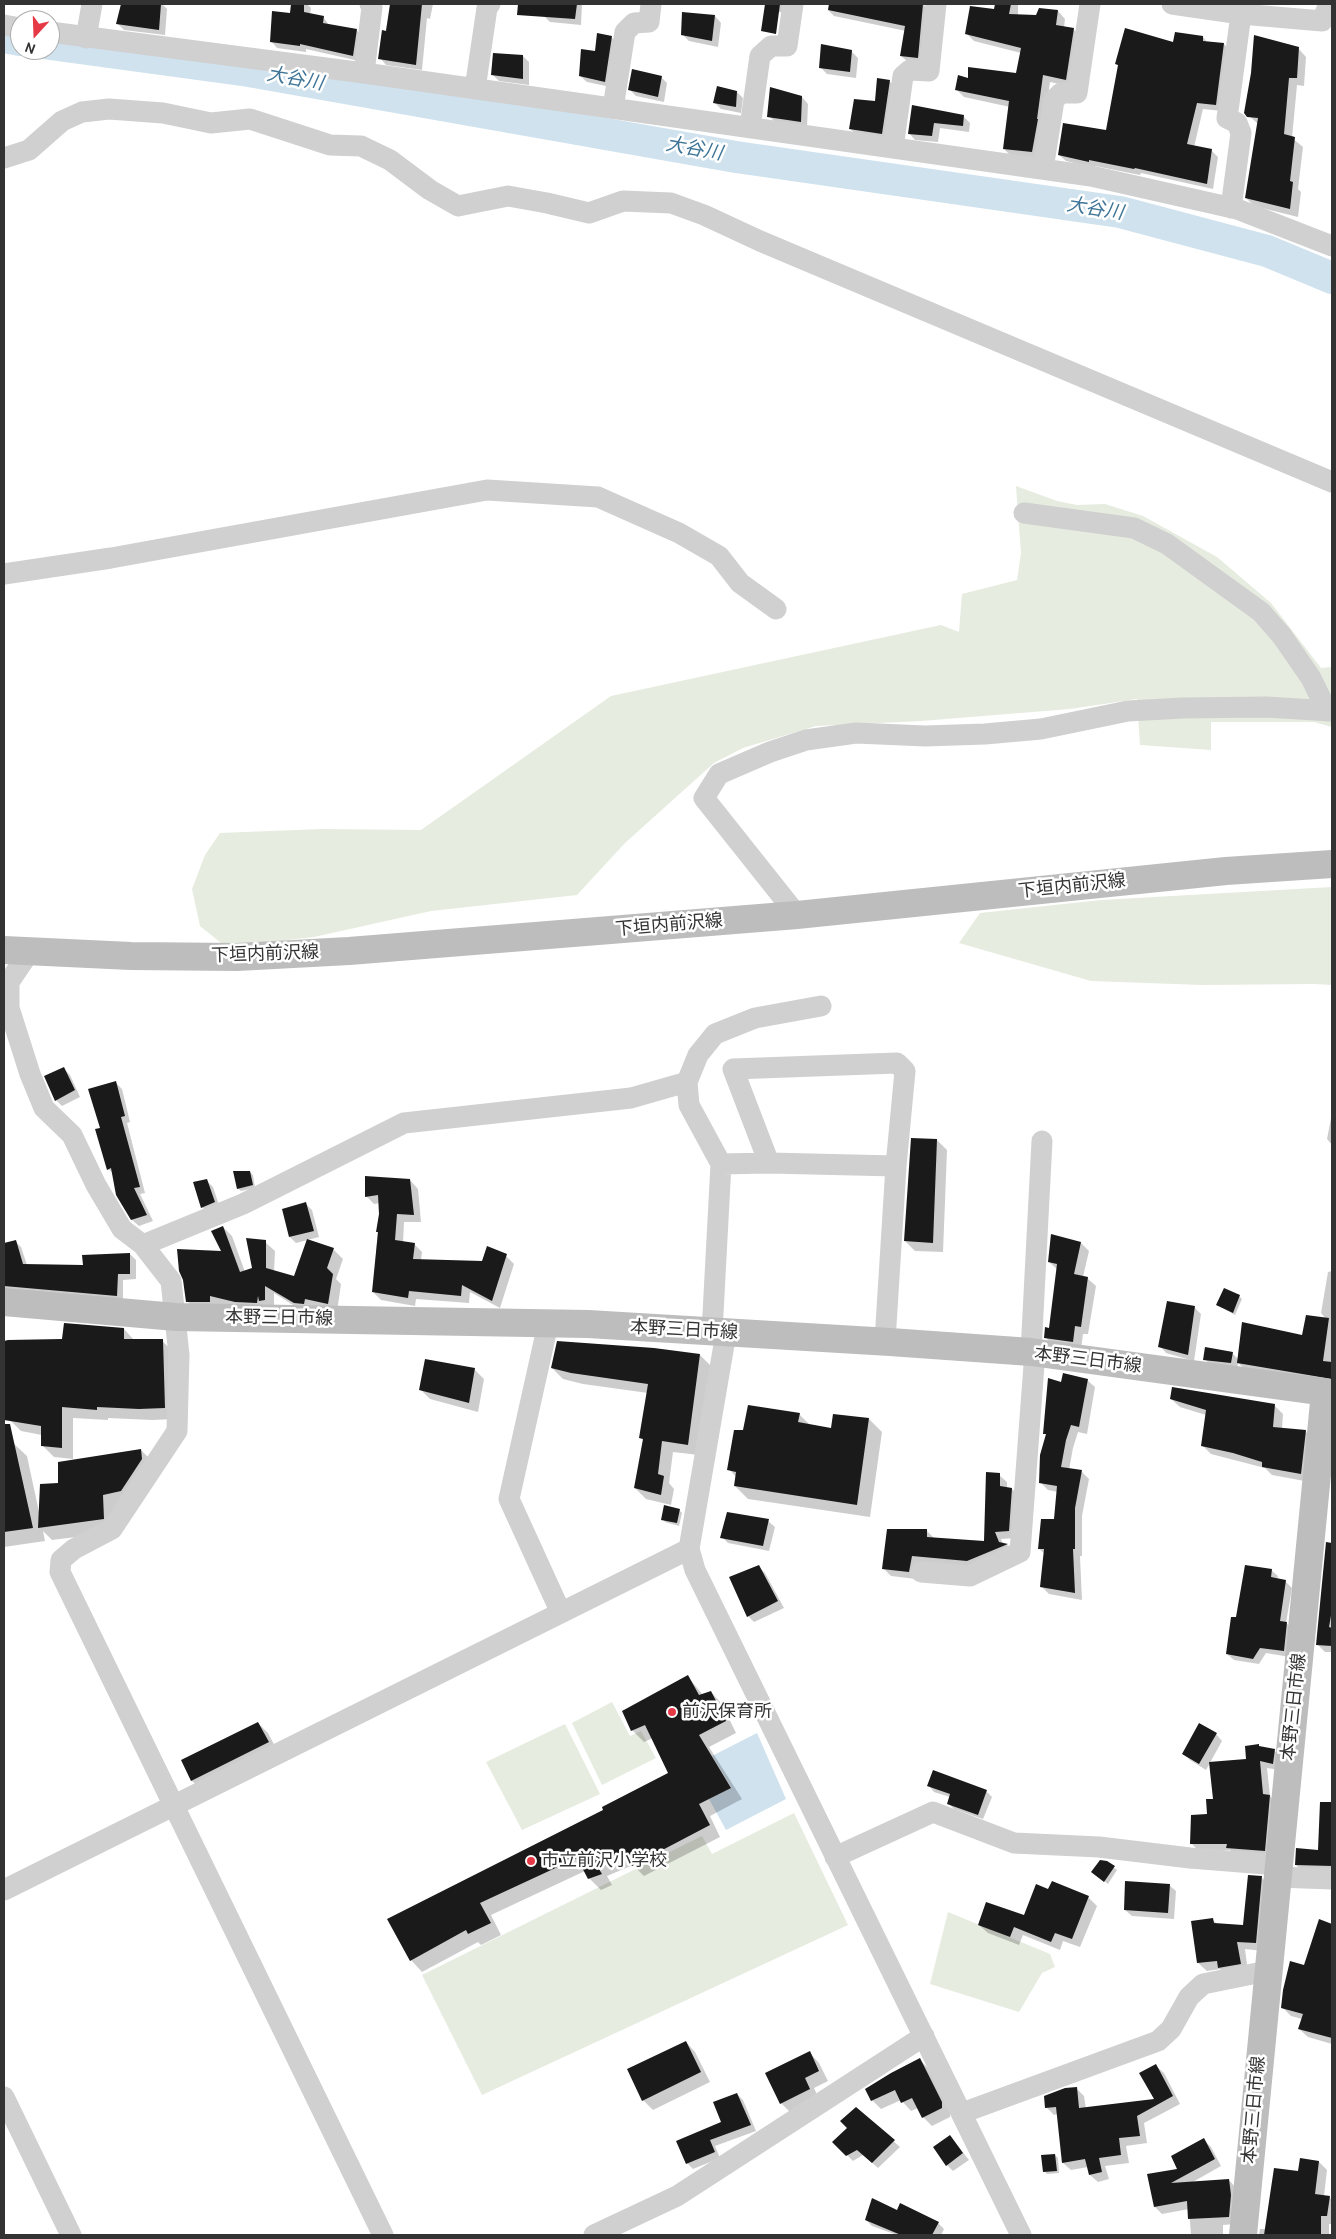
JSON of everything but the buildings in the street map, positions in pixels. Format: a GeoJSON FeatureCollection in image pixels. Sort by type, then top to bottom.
{"type":"FeatureCollection","features":[{"type":"Feature","properties":{"kind":"main road","name":"下垣内前沢線"},"geometry":{"type":"LineString","coordinates":[[17,951],[130,956],[237,956],[532,937],[797,915],[1226,871],[1332,864]]}},
{"type":"Feature","properties":{"kind":"main road","name":"本野三日市線"},"geometry":{"type":"LineString","coordinates":[[4,1302],[176,1317],[548,1324],[885,1341],[1031,1352],[1328,1393],[1242,2235]]}},
{"type":"Feature","properties":{"kind":"street"},"geometry":{"type":"LineString","coordinates":[[86,38],[92,4]]}},
{"type":"Feature","properties":{"kind":"street"},"geometry":{"type":"LineString","coordinates":[[364,73],[372,8],[370,4]]}},
{"type":"Feature","properties":{"kind":"street"},"geometry":{"type":"LineString","coordinates":[[475,90],[487,8],[490,4]]}},
{"type":"Feature","properties":{"kind":"street"},"geometry":{"type":"LineString","coordinates":[[613,108],[625,32],[634,23],[649,22],[651,4]]}},
{"type":"Feature","properties":{"kind":"street"},"geometry":{"type":"LineString","coordinates":[[750,127],[760,56],[771,46],[787,46],[793,4]]}},
{"type":"Feature","properties":{"kind":"street"},"geometry":{"type":"LineString","coordinates":[[893,148],[903,76],[910,70],[928,71],[936,4]]}},
{"type":"Feature","properties":{"kind":"street"},"geometry":{"type":"LineString","coordinates":[[1043,169],[1054,100],[1061,94],[1077,93],[1090,4]]}},
{"type":"Feature","properties":{"kind":"street"},"geometry":{"type":"LineString","coordinates":[[1172,4],[1241,14],[1293,11],[1328,17]]}},
{"type":"Feature","properties":{"kind":"street"},"geometry":{"type":"LineString","coordinates":[[1231,208],[1241,133],[1237,123],[1228,118],[1241,14]]}},
{"type":"Feature","properties":{"kind":"street"},"geometry":{"type":"LineString","coordinates":[[60,34],[364,73],[1091,176],[1231,208],[1332,246]]}},
{"type":"Feature","properties":{"kind":"street"},"geometry":{"type":"LineString","coordinates":[[4,158],[29,150],[62,120],[82,112],[109,109],[163,113],[211,123],[250,119],[330,145],[361,146],[390,160],[430,190],[458,206],[508,196],[589,213],[623,201],[671,203],[704,215],[760,241],[1332,482]]}},
{"type":"Feature","properties":{"kind":"street"},"geometry":{"type":"LineString","coordinates":[[4,574],[130,555],[487,490],[598,497],[679,533],[719,556],[740,584],[776,610]]}},
{"type":"Feature","properties":{"kind":"street"},"geometry":{"type":"LineString","coordinates":[[1024,513],[1134,528],[1168,544],[1261,612],[1282,636],[1311,678],[1330,711]]}},
{"type":"Feature","properties":{"kind":"street"},"geometry":{"type":"LineString","coordinates":[[797,915],[704,798],[719,774],[770,752],[806,740],[856,733],[925,736],[1041,729],[1128,711],[1266,707],[1330,711]]}},
{"type":"Feature","properties":{"kind":"street"},"geometry":{"type":"LineString","coordinates":[[17,951],[9,982],[9,1008],[30,1074],[44,1108],[72,1135],[96,1185],[122,1228],[143,1246],[171,1281],[179,1355],[177,1431],[112,1529],[74,1549],[61,1560],[60,1572],[383,2235]]}},
{"type":"Feature","properties":{"kind":"street"},"geometry":{"type":"LineString","coordinates":[[821,1006],[754,1018],[715,1034],[698,1055],[688,1082],[689,1105],[721,1164],[719,1332],[689,1549],[695,1570],[1021,2235]]}},
{"type":"Feature","properties":{"kind":"street"},"geometry":{"type":"LineString","coordinates":[[769,1163],[733,1069],[897,1063],[905,1071],[896,1166],[885,1341]]}},
{"type":"Feature","properties":{"kind":"street"},"geometry":{"type":"LineString","coordinates":[[143,1246],[243,1204],[404,1123],[631,1098],[688,1082]]}},
{"type":"Feature","properties":{"kind":"street"},"geometry":{"type":"LineString","coordinates":[[921,1572],[970,1576],[1020,1552],[1034,1365],[1031,1352],[1042,1141]]}},
{"type":"Feature","properties":{"kind":"street"},"geometry":{"type":"LineString","coordinates":[[721,1164],[769,1163],[896,1166]]}},
{"type":"Feature","properties":{"kind":"street"},"geometry":{"type":"LineString","coordinates":[[548,1324],[508,1499],[561,1613]]}},
{"type":"Feature","properties":{"kind":"street"},"geometry":{"type":"LineString","coordinates":[[4,1890],[689,1549]]}},
{"type":"Feature","properties":{"kind":"street"},"geometry":{"type":"LineString","coordinates":[[835,1857],[933,1812],[1014,1843],[1099,1847],[1332,1879]]}},
{"type":"Feature","properties":{"kind":"street"},"geometry":{"type":"LineString","coordinates":[[962,2113],[1158,2041],[1172,2028],[1189,1997],[1203,1984],[1268,1971]]}},
{"type":"Feature","properties":{"kind":"street"},"geometry":{"type":"LineString","coordinates":[[594,2235],[677,2196],[924,2036]]}},
{"type":"Feature","properties":{"kind":"street"},"geometry":{"type":"LineString","coordinates":[[4,2097],[71,2235]]}},
{"type":"Feature","properties":{"kind":"shaded area"},"geometry":{"type":"Polygon","coordinates":[[[1016,486],[1057,501],[1077,505],[1105,504],[1143,516],[1217,557],[1271,603],[1321,668],[1332,667],[1332,727],[1314,722],[1211,722],[1211,750],[1140,745],[1137,699],[1070,709],[921,721],[816,726],[743,748],[714,763],[625,843],[577,895],[431,911],[314,937],[226,947],[200,926],[192,889],[205,855],[220,833],[322,829],[421,830],[611,696],[941,625],[959,632],[962,594],[1017,580],[1021,553],[1016,486]]]}},
{"type":"Feature","properties":{"kind":"shaded area"},"geometry":{"type":"Polygon","coordinates":[[[1332,887],[1332,985],[1203,985],[1091,981],[959,943],[980,913],[1101,900],[1332,887]]]}},
{"type":"Feature","properties":{"kind":"shaded area"},"geometry":{"type":"Polygon","coordinates":[[[612,1702],[630,1736],[641,1731],[656,1758],[602,1785],[572,1723],[612,1702]]]}},
{"type":"Feature","properties":{"kind":"shaded area"},"geometry":{"type":"Polygon","coordinates":[[[565,1724],[600,1794],[522,1830],[486,1762],[565,1724]]]}},
{"type":"Feature","properties":{"kind":"shaded area"},"geometry":{"type":"Polygon","coordinates":[[[794,1813],[848,1925],[482,2095],[422,1975],[702,1836],[712,1854],[794,1813]]]}},
{"type":"Feature","properties":{"kind":"shaded area"},"geometry":{"type":"Polygon","coordinates":[[[948,1912],[1050,1954],[1055,1967],[1042,1973],[1019,2012],[930,1984],[948,1912]]]}},
{"type":"Feature","properties":{"kind":"water"},"geometry":{"type":"Polygon","coordinates":[[[757,1733],[786,1799],[726,1830],[709,1799],[731,1787],[712,1756],[757,1733]]]}},
{"type":"Feature","properties":{"kind":"waterway","name":"大谷川"},"geometry":{"type":"LineString","coordinates":[[4,37],[10,38]]}},
{"type":"Feature","properties":{"kind":"waterway","name":"大谷川"},"geometry":{"type":"LineString","coordinates":[[60,45],[249,71],[736,157],[1120,212],[1267,251],[1332,278]]}},
{"type":"Feature","properties":{"kind":"place","name":"前沢保育所"},"geometry":{"type":"Point","coordinates":[672,1712]}},
{"type":"Feature","properties":{"kind":"place","name":"市立前沢小学校"},"geometry":{"type":"Point","coordinates":[531,1861]}}]}
